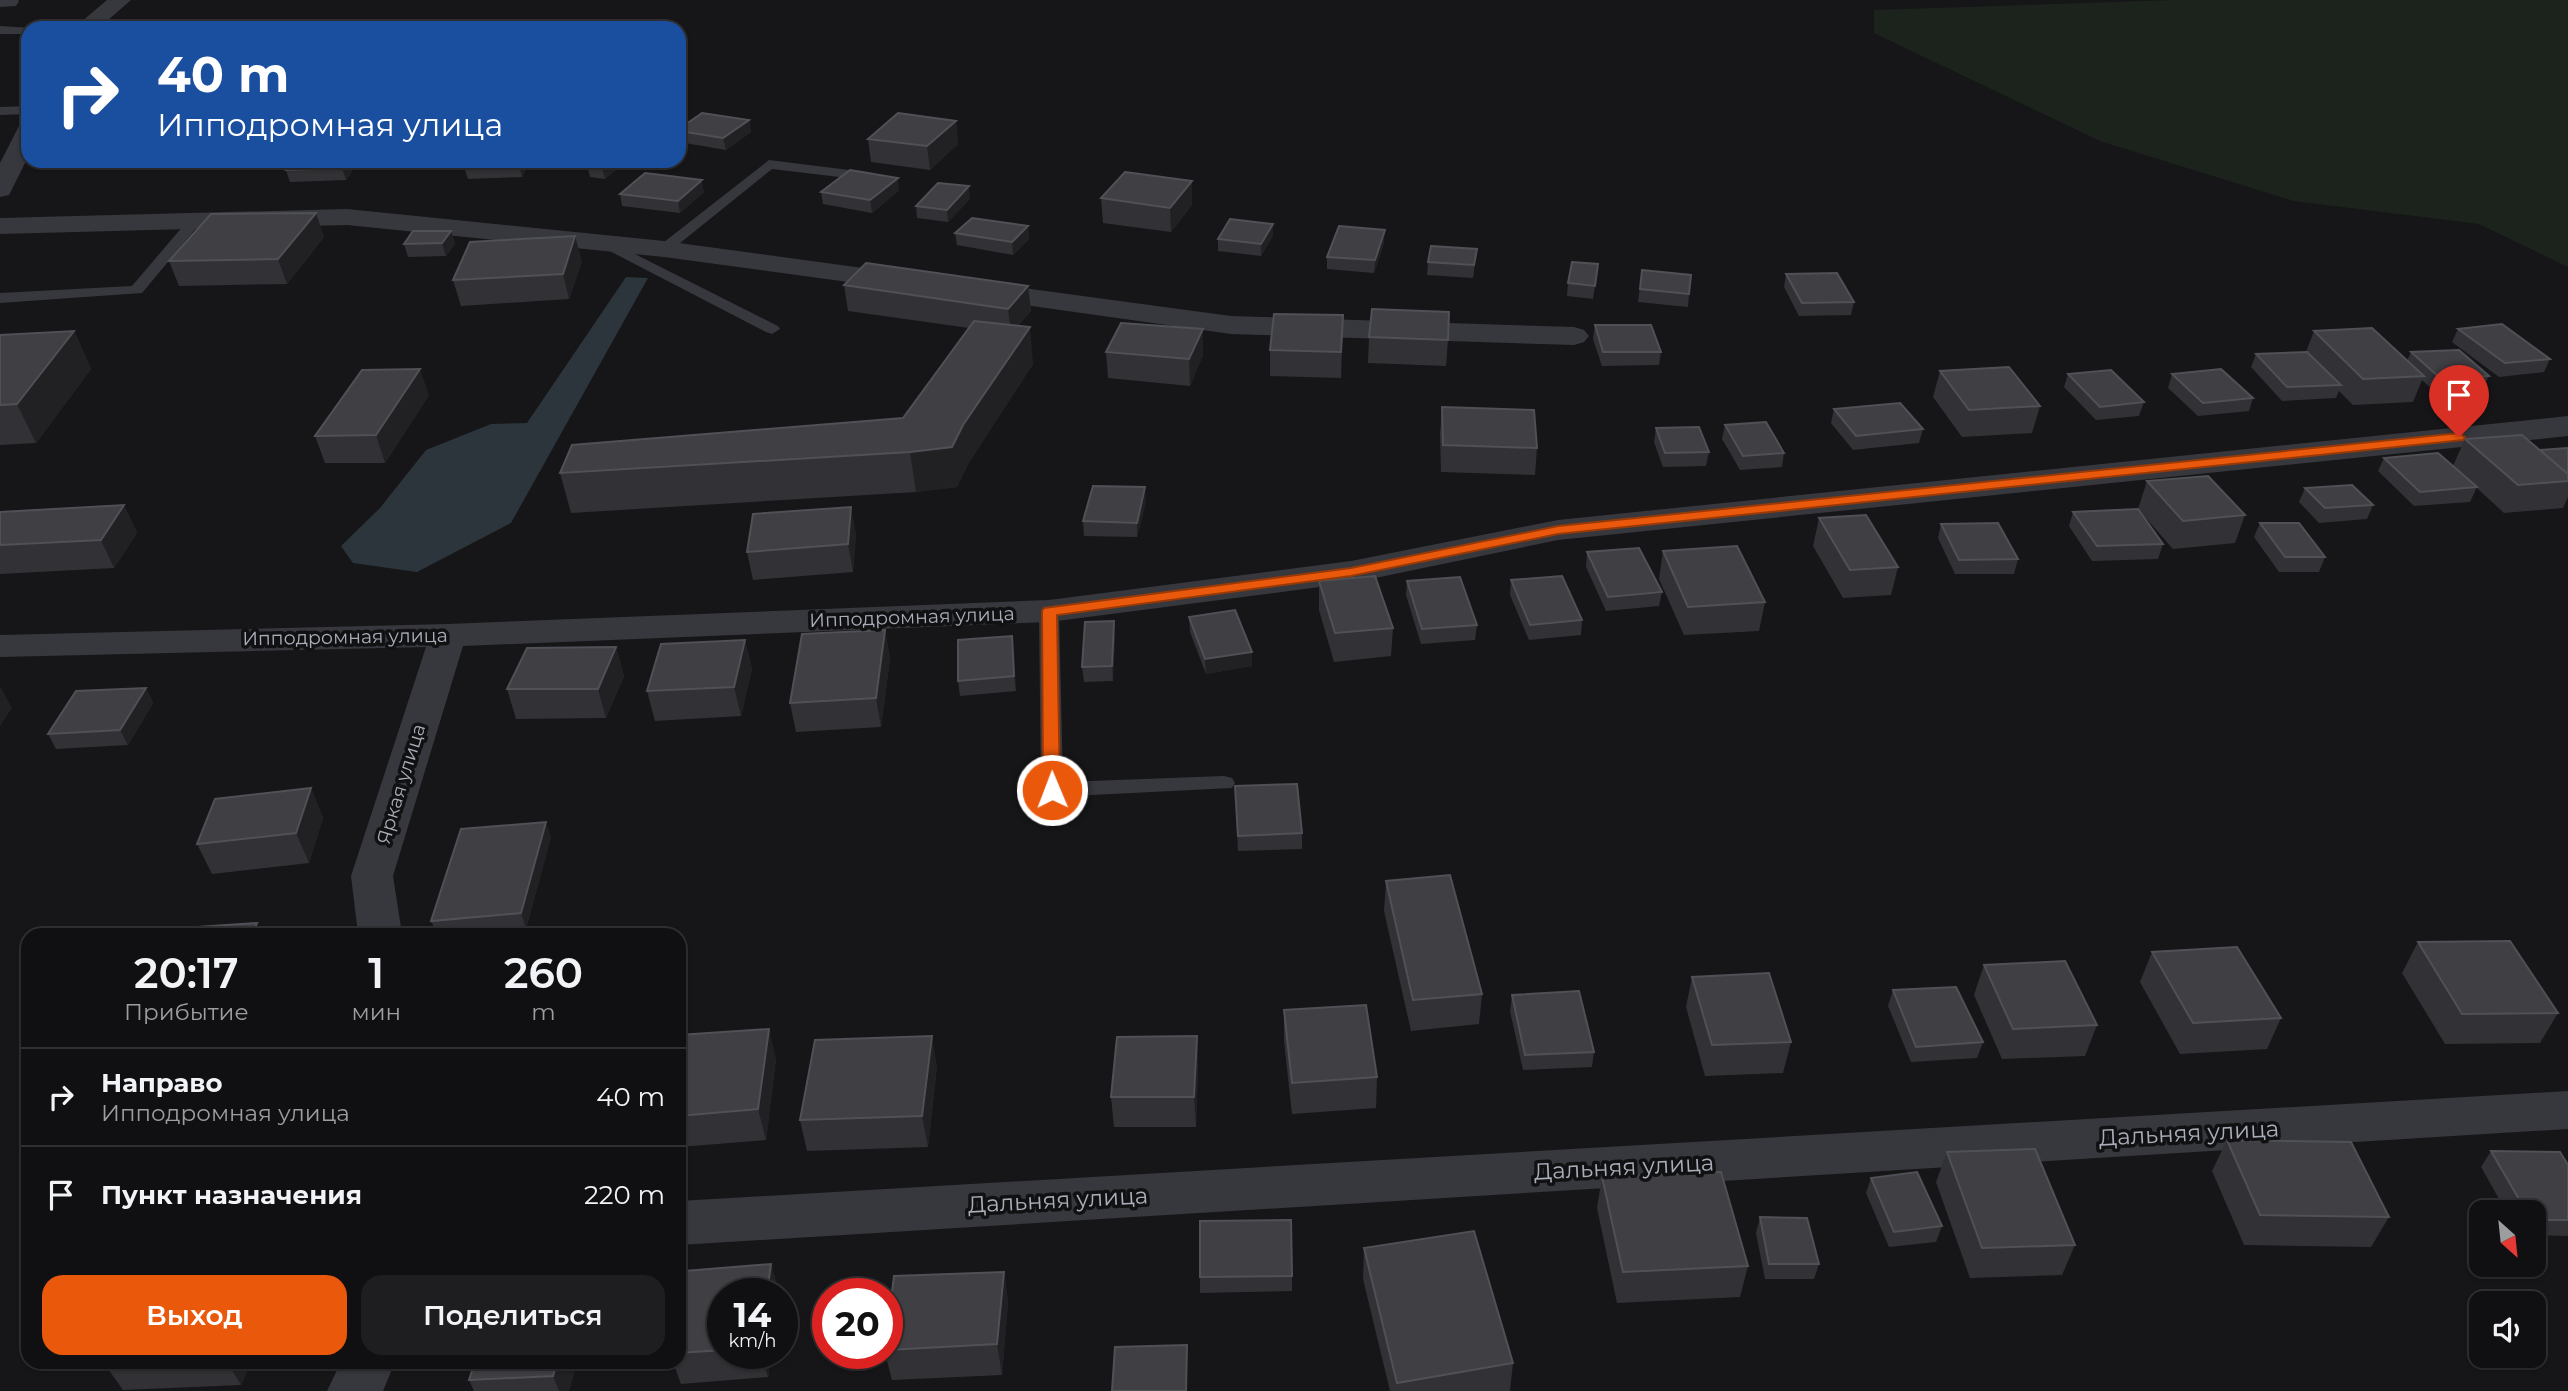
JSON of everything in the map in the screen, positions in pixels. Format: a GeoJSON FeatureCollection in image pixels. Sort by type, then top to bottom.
{"type":"FeatureCollection","features":[{"type":"Feature","properties":{"kind":"street"},"geometry":{"type":"LineString","coordinates":[[94,21],[120,0]]}},
{"type":"Feature","properties":{"kind":"street"},"geometry":{"type":"LineString","coordinates":[[0,189],[21,146]]}},
{"type":"Feature","properties":{"kind":"street"},"geometry":{"type":"LineString","coordinates":[[0,226],[347,217],[664,249],[926,284]]}},
{"type":"Feature","properties":{"kind":"street"},"geometry":{"type":"LineString","coordinates":[[954,288],[1231,326],[1574,336]]}},
{"type":"Feature","properties":{"kind":"street","name":"Ипподромная улица"},"geometry":{"type":"LineString","coordinates":[[0,646],[448,635],[1049,611],[1351,572],[1558,530],[2568,426]]}},
{"type":"Feature","properties":{"kind":"street","name":"Яркая улица"},"geometry":{"type":"LineString","coordinates":[[379,928],[372,876],[448,635]]}},
{"type":"Feature","properties":{"kind":"street","name":"Дальняя улица"},"geometry":{"type":"LineString","coordinates":[[686,1223],[2568,1110]]}},
{"type":"Feature","properties":{"kind":"street"},"geometry":{"type":"LineString","coordinates":[[355,1391],[365,1369]]}},
{"type":"Feature","properties":{"kind":"lane"},"geometry":{"type":"LineString","coordinates":[[0,30],[21,30]]}},
{"type":"Feature","properties":{"kind":"lane"},"geometry":{"type":"LineString","coordinates":[[0,111],[21,110]]}},
{"type":"Feature","properties":{"kind":"lane"},"geometry":{"type":"LineString","coordinates":[[664,249],[769,164],[892,180]]}},
{"type":"Feature","properties":{"kind":"lane"},"geometry":{"type":"LineString","coordinates":[[0,298],[137,290],[195,221]]}},
{"type":"Feature","properties":{"kind":"lane"},"geometry":{"type":"LineString","coordinates":[[605,243],[772,329]]}},
{"type":"Feature","properties":{"kind":"lane"},"geometry":{"type":"LineString","coordinates":[[1049,611],[1052,790],[1224,783]]}},
{"type":"Feature","properties":{"kind":"shaded area"},"geometry":{"type":"Polygon","coordinates":[[[2174,0],[2568,0],[2568,267],[2479,224],[2294,201],[2100,141],[1874,33],[1874,10],[2174,0]]]}},
{"type":"Feature","properties":{"kind":"shaded area"},"geometry":{"type":"Polygon","coordinates":[[[626,277],[648,278],[511,523],[417,572],[353,563],[341,546],[380,508],[426,450],[491,424],[527,423],[626,277]]]}},
{"type":"Feature","properties":{"kind":"building"},"geometry":{"type":"Polygon","coordinates":[[[702,113],[749,120],[723,138],[686,132],[686,124],[702,113]]]}},
{"type":"Feature","properties":{"kind":"building"},"geometry":{"type":"Polygon","coordinates":[[[898,113],[956,121],[927,146],[868,139],[898,113]]]}},
{"type":"Feature","properties":{"kind":"building"},"geometry":{"type":"Polygon","coordinates":[[[287,168],[342,168],[286,170],[287,168]]]}},
{"type":"Feature","properties":{"kind":"building"},"geometry":{"type":"Polygon","coordinates":[[[850,170],[898,178],[870,200],[821,192],[850,170]]]}},
{"type":"Feature","properties":{"kind":"building"},"geometry":{"type":"Polygon","coordinates":[[[1125,172],[1192,181],[1170,208],[1101,198],[1125,172]]]}},
{"type":"Feature","properties":{"kind":"building"},"geometry":{"type":"Polygon","coordinates":[[[645,173],[702,180],[678,201],[620,194],[645,173]]]}},
{"type":"Feature","properties":{"kind":"building"},"geometry":{"type":"Polygon","coordinates":[[[938,183],[969,186],[947,210],[916,206],[938,183]]]}},
{"type":"Feature","properties":{"kind":"building"},"geometry":{"type":"Polygon","coordinates":[[[316,213],[278,259],[169,261],[211,214],[316,213]]]}},
{"type":"Feature","properties":{"kind":"building"},"geometry":{"type":"Polygon","coordinates":[[[972,218],[1028,226],[1012,242],[955,233],[972,218]]]}},
{"type":"Feature","properties":{"kind":"building"},"geometry":{"type":"Polygon","coordinates":[[[1230,219],[1273,224],[1261,244],[1218,239],[1230,219]]]}},
{"type":"Feature","properties":{"kind":"building"},"geometry":{"type":"Polygon","coordinates":[[[1339,226],[1385,230],[1375,260],[1327,257],[1339,226]]]}},
{"type":"Feature","properties":{"kind":"building"},"geometry":{"type":"Polygon","coordinates":[[[413,231],[451,231],[442,243],[404,244],[413,231]]]}},
{"type":"Feature","properties":{"kind":"building"},"geometry":{"type":"Polygon","coordinates":[[[575,236],[563,274],[453,280],[470,242],[575,236]]]}},
{"type":"Feature","properties":{"kind":"building"},"geometry":{"type":"Polygon","coordinates":[[[1431,246],[1477,249],[1474,265],[1428,262],[1431,246]]]}},
{"type":"Feature","properties":{"kind":"building"},"geometry":{"type":"Polygon","coordinates":[[[1572,262],[1598,264],[1595,286],[1568,283],[1572,262]]]}},
{"type":"Feature","properties":{"kind":"building"},"geometry":{"type":"Polygon","coordinates":[[[866,263],[1028,286],[1008,309],[844,285],[866,263]]]}},
{"type":"Feature","properties":{"kind":"building"},"geometry":{"type":"Polygon","coordinates":[[[1642,270],[1691,275],[1689,294],[1640,289],[1642,270]]]}},
{"type":"Feature","properties":{"kind":"building"},"geometry":{"type":"Polygon","coordinates":[[[1837,273],[1854,302],[1802,303],[1786,274],[1837,273]]]}},
{"type":"Feature","properties":{"kind":"building"},"geometry":{"type":"Polygon","coordinates":[[[1372,309],[1449,312],[1448,340],[1369,337],[1372,309]]]}},
{"type":"Feature","properties":{"kind":"building"},"geometry":{"type":"Polygon","coordinates":[[[1274,314],[1343,315],[1341,352],[1270,350],[1274,314]]]}},
{"type":"Feature","properties":{"kind":"building"},"geometry":{"type":"Polygon","coordinates":[[[974,321],[1030,327],[963,425],[952,447],[910,452],[560,473],[572,445],[903,418],[974,321]]]}},
{"type":"Feature","properties":{"kind":"building"},"geometry":{"type":"Polygon","coordinates":[[[1121,323],[1203,329],[1189,359],[1106,352],[1121,323]]]}},
{"type":"Feature","properties":{"kind":"building"},"geometry":{"type":"Polygon","coordinates":[[[2502,324],[2550,359],[2505,363],[2458,329],[2502,324]]]}},
{"type":"Feature","properties":{"kind":"building"},"geometry":{"type":"Polygon","coordinates":[[[1595,325],[1651,325],[1661,352],[1603,352],[1595,325]]]}},
{"type":"Feature","properties":{"kind":"building"},"geometry":{"type":"Polygon","coordinates":[[[2372,328],[2424,376],[2363,379],[2314,331],[2372,328]]]}},
{"type":"Feature","properties":{"kind":"building"},"geometry":{"type":"Polygon","coordinates":[[[74,331],[17,404],[0,405],[0,335],[74,331]]]}},
{"type":"Feature","properties":{"kind":"building"},"geometry":{"type":"Polygon","coordinates":[[[2459,350],[2489,376],[2441,379],[2411,352],[2459,350]]]}},
{"type":"Feature","properties":{"kind":"building"},"geometry":{"type":"Polygon","coordinates":[[[2307,352],[2341,385],[2287,387],[2256,354],[2307,352]]]}},
{"type":"Feature","properties":{"kind":"building"},"geometry":{"type":"Polygon","coordinates":[[[2009,367],[2040,406],[1969,410],[1940,371],[2009,367]]]}},
{"type":"Feature","properties":{"kind":"building"},"geometry":{"type":"Polygon","coordinates":[[[420,369],[376,435],[315,436],[362,370],[420,369]]]}},
{"type":"Feature","properties":{"kind":"building"},"geometry":{"type":"Polygon","coordinates":[[[2221,369],[2253,398],[2203,403],[2172,374],[2221,369]]]}},
{"type":"Feature","properties":{"kind":"building"},"geometry":{"type":"Polygon","coordinates":[[[2111,370],[2144,402],[2100,407],[2068,374],[2111,370]]]}},
{"type":"Feature","properties":{"kind":"building"},"geometry":{"type":"Polygon","coordinates":[[[1900,403],[1923,429],[1856,436],[1834,409],[1900,403]]]}},
{"type":"Feature","properties":{"kind":"building"},"geometry":{"type":"Polygon","coordinates":[[[1442,407],[1534,410],[1537,448],[1443,445],[1442,407]]]}},
{"type":"Feature","properties":{"kind":"building"},"geometry":{"type":"Polygon","coordinates":[[[1766,422],[1784,453],[1743,456],[1725,425],[1766,422]]]}},
{"type":"Feature","properties":{"kind":"building"},"geometry":{"type":"Polygon","coordinates":[[[1699,427],[1709,452],[1665,453],[1656,428],[1699,427]]]}},
{"type":"Feature","properties":{"kind":"building"},"geometry":{"type":"Polygon","coordinates":[[[2522,435],[2568,474],[2568,481],[2518,485],[2465,439],[2522,435]]]}},
{"type":"Feature","properties":{"kind":"building"},"geometry":{"type":"Polygon","coordinates":[[[2568,448],[2568,474],[2540,450],[2568,448]]]}},
{"type":"Feature","properties":{"kind":"building"},"geometry":{"type":"Polygon","coordinates":[[[2438,453],[2477,487],[2420,492],[2384,458],[2438,453]]]}},
{"type":"Feature","properties":{"kind":"building"},"geometry":{"type":"Polygon","coordinates":[[[2208,476],[2245,515],[2183,521],[2147,481],[2208,476]]]}},
{"type":"Feature","properties":{"kind":"building"},"geometry":{"type":"Polygon","coordinates":[[[2352,485],[2373,505],[2325,508],[2305,488],[2352,485]]]}},
{"type":"Feature","properties":{"kind":"building"},"geometry":{"type":"Polygon","coordinates":[[[1093,486],[1145,487],[1137,523],[1083,521],[1093,486]]]}},
{"type":"Feature","properties":{"kind":"building"},"geometry":{"type":"Polygon","coordinates":[[[124,505],[101,540],[0,545],[0,512],[124,505]]]}},
{"type":"Feature","properties":{"kind":"building"},"geometry":{"type":"Polygon","coordinates":[[[851,507],[848,544],[747,552],[753,514],[851,507]]]}},
{"type":"Feature","properties":{"kind":"building"},"geometry":{"type":"Polygon","coordinates":[[[2138,509],[2163,544],[2097,546],[2073,512],[2138,509]]]}},
{"type":"Feature","properties":{"kind":"building"},"geometry":{"type":"Polygon","coordinates":[[[1866,515],[1898,567],[1850,570],[1819,518],[1866,515]]]}},
{"type":"Feature","properties":{"kind":"building"},"geometry":{"type":"Polygon","coordinates":[[[1998,523],[2018,559],[1959,560],[1941,524],[1998,523]]]}},
{"type":"Feature","properties":{"kind":"building"},"geometry":{"type":"Polygon","coordinates":[[[2260,523],[2299,523],[2325,557],[2285,557],[2260,523]]]}},
{"type":"Feature","properties":{"kind":"building"},"geometry":{"type":"Polygon","coordinates":[[[1737,546],[1765,602],[1688,607],[1663,551],[1737,546]]]}},
{"type":"Feature","properties":{"kind":"building"},"geometry":{"type":"Polygon","coordinates":[[[1639,548],[1662,592],[1608,597],[1587,552],[1639,548]]]}},
{"type":"Feature","properties":{"kind":"building"},"geometry":{"type":"Polygon","coordinates":[[[1375,576],[1393,628],[1335,633],[1319,581],[1375,576]]]}},
{"type":"Feature","properties":{"kind":"building"},"geometry":{"type":"Polygon","coordinates":[[[1562,576],[1582,620],[1530,625],[1511,580],[1562,576]]]}},
{"type":"Feature","properties":{"kind":"building"},"geometry":{"type":"Polygon","coordinates":[[[1460,577],[1477,625],[1422,629],[1407,581],[1460,577]]]}},
{"type":"Feature","properties":{"kind":"building"},"geometry":{"type":"Polygon","coordinates":[[[1235,610],[1252,652],[1205,659],[1189,617],[1235,610]]]}},
{"type":"Feature","properties":{"kind":"building"},"geometry":{"type":"Polygon","coordinates":[[[1114,621],[1112,666],[1082,667],[1085,622],[1114,621]]]}},
{"type":"Feature","properties":{"kind":"building"},"geometry":{"type":"Polygon","coordinates":[[[885,630],[876,698],[790,703],[802,634],[885,630]]]}},
{"type":"Feature","properties":{"kind":"building"},"geometry":{"type":"Polygon","coordinates":[[[1012,636],[1014,676],[958,681],[958,640],[1012,636]]]}},
{"type":"Feature","properties":{"kind":"building"},"geometry":{"type":"Polygon","coordinates":[[[745,640],[734,687],[647,691],[661,644],[745,640]]]}},
{"type":"Feature","properties":{"kind":"building"},"geometry":{"type":"Polygon","coordinates":[[[616,647],[598,689],[507,689],[527,648],[616,647]]]}},
{"type":"Feature","properties":{"kind":"building"},"geometry":{"type":"Polygon","coordinates":[[[146,688],[120,730],[48,734],[76,691],[146,688]]]}},
{"type":"Feature","properties":{"kind":"building"},"geometry":{"type":"Polygon","coordinates":[[[1297,784],[1302,833],[1238,836],[1235,786],[1297,784]]]}},
{"type":"Feature","properties":{"kind":"building"},"geometry":{"type":"Polygon","coordinates":[[[311,788],[296,833],[197,844],[215,799],[311,788]]]}},
{"type":"Feature","properties":{"kind":"building"},"geometry":{"type":"Polygon","coordinates":[[[546,822],[521,913],[431,921],[461,829],[546,822]]]}},
{"type":"Feature","properties":{"kind":"building"},"geometry":{"type":"Polygon","coordinates":[[[1450,875],[1482,994],[1413,1000],[1386,881],[1450,875]]]}},
{"type":"Feature","properties":{"kind":"building"},"geometry":{"type":"Polygon","coordinates":[[[257,923],[255,928],[183,928],[257,923]]]}},
{"type":"Feature","properties":{"kind":"building"},"geometry":{"type":"Polygon","coordinates":[[[2510,941],[2558,1013],[2462,1014],[2418,942],[2510,941]]]}},
{"type":"Feature","properties":{"kind":"building"},"geometry":{"type":"Polygon","coordinates":[[[2237,947],[2281,1018],[2193,1023],[2152,952],[2237,947]]]}},
{"type":"Feature","properties":{"kind":"building"},"geometry":{"type":"Polygon","coordinates":[[[2065,961],[2097,1025],[2013,1029],[1984,965],[2065,961]]]}},
{"type":"Feature","properties":{"kind":"building"},"geometry":{"type":"Polygon","coordinates":[[[1769,973],[1791,1042],[1712,1045],[1692,977],[1769,973]]]}},
{"type":"Feature","properties":{"kind":"building"},"geometry":{"type":"Polygon","coordinates":[[[1956,987],[1983,1042],[1916,1047],[1893,990],[1956,987]]]}},
{"type":"Feature","properties":{"kind":"building"},"geometry":{"type":"Polygon","coordinates":[[[1579,991],[1594,1052],[1525,1055],[1512,995],[1579,991]]]}},
{"type":"Feature","properties":{"kind":"building"},"geometry":{"type":"Polygon","coordinates":[[[1366,1005],[1377,1077],[1292,1083],[1284,1010],[1366,1005]]]}},
{"type":"Feature","properties":{"kind":"building"},"geometry":{"type":"Polygon","coordinates":[[[769,1029],[758,1109],[686,1115],[686,1035],[769,1029]]]}},
{"type":"Feature","properties":{"kind":"building"},"geometry":{"type":"Polygon","coordinates":[[[932,1036],[922,1116],[800,1120],[815,1040],[932,1036]]]}},
{"type":"Feature","properties":{"kind":"building"},"geometry":{"type":"Polygon","coordinates":[[[1197,1036],[1194,1097],[1111,1097],[1117,1037],[1197,1036]]]}},
{"type":"Feature","properties":{"kind":"building"},"geometry":{"type":"Polygon","coordinates":[[[2227,1140],[2351,1142],[2389,1217],[2260,1215],[2227,1140]]]}},
{"type":"Feature","properties":{"kind":"building"},"geometry":{"type":"Polygon","coordinates":[[[2035,1149],[2075,1245],[1982,1248],[1947,1152],[2035,1149]]]}},
{"type":"Feature","properties":{"kind":"building"},"geometry":{"type":"Polygon","coordinates":[[[2491,1151],[2560,1152],[2568,1165],[2568,1220],[2546,1220],[2546,1200],[2519,1200],[2491,1151]]]}},
{"type":"Feature","properties":{"kind":"building"},"geometry":{"type":"Polygon","coordinates":[[[1721,1172],[1748,1266],[1623,1272],[1602,1177],[1721,1172]]]}},
{"type":"Feature","properties":{"kind":"building"},"geometry":{"type":"Polygon","coordinates":[[[1917,1172],[1942,1226],[1894,1232],[1871,1178],[1917,1172]]]}},
{"type":"Feature","properties":{"kind":"building"},"geometry":{"type":"Polygon","coordinates":[[[1760,1217],[1807,1218],[1819,1264],[1769,1264],[1760,1217]]]}},
{"type":"Feature","properties":{"kind":"building"},"geometry":{"type":"Polygon","coordinates":[[[1291,1220],[1292,1276],[1200,1277],[1200,1221],[1291,1220]]]}},
{"type":"Feature","properties":{"kind":"building"},"geometry":{"type":"Polygon","coordinates":[[[1474,1231],[1513,1363],[1397,1383],[1364,1248],[1474,1231]]]}},
{"type":"Feature","properties":{"kind":"building"},"geometry":{"type":"Polygon","coordinates":[[[771,1264],[769,1278],[707,1278],[707,1351],[686,1353],[686,1271],[771,1264]]]}},
{"type":"Feature","properties":{"kind":"building"},"geometry":{"type":"Polygon","coordinates":[[[1004,1272],[997,1344],[903,1349],[903,1278],[894,1276],[1004,1272]]]}},
{"type":"Feature","properties":{"kind":"building"},"geometry":{"type":"Polygon","coordinates":[[[1187,1345],[1186,1391],[1112,1391],[1115,1347],[1187,1345]]]}},
{"type":"Feature","properties":{"kind":"building"},"geometry":{"type":"Polygon","coordinates":[[[473,1369],[555,1369],[553,1376],[469,1380],[473,1369]]]}},
{"type":"Feature","properties":{"kind":"route"},"geometry":{"type":"LineString","coordinates":[[1052,790],[1049,611],[1351,572],[1558,530],[2459,437]]}}]}
